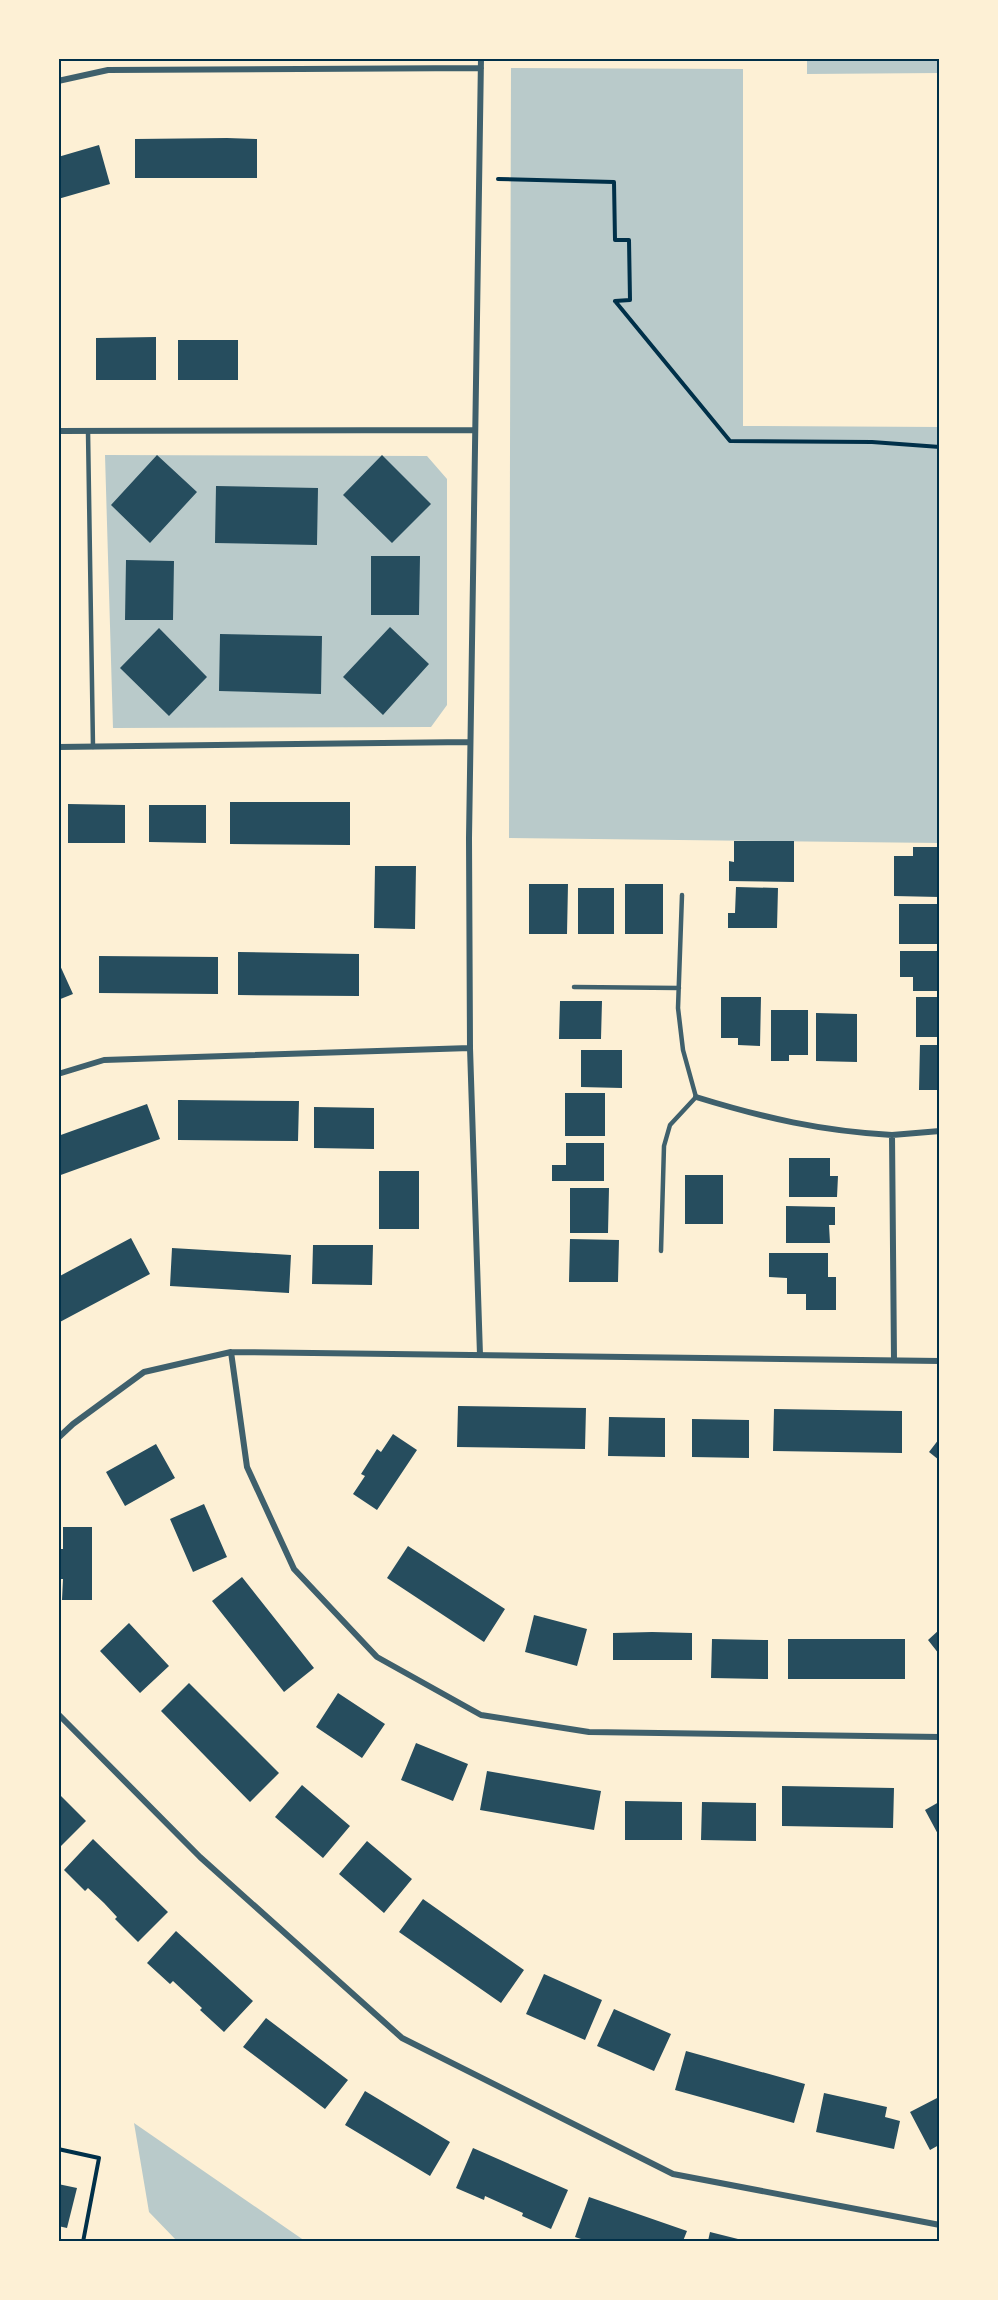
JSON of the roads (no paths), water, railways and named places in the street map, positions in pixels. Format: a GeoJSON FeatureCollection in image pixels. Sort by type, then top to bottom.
{"type":"FeatureCollection","features":[{"type":"Feature","properties":{"kind":"street"},"geometry":{"type":"LineString","coordinates":[[480,1354],[470,1048],[469,742],[481,58]]}},
{"type":"Feature","properties":{"kind":"street"},"geometry":{"type":"LineString","coordinates":[[58,81],[108,70],[481,68]]}},
{"type":"Feature","properties":{"kind":"street"},"geometry":{"type":"LineString","coordinates":[[58,431],[475,430]]}},
{"type":"Feature","properties":{"kind":"street"},"geometry":{"type":"LineString","coordinates":[[58,747],[469,742]]}},
{"type":"Feature","properties":{"kind":"street"},"geometry":{"type":"LineString","coordinates":[[58,1074],[104,1060],[470,1048]]}},
{"type":"Feature","properties":{"kind":"street"},"geometry":{"type":"LineString","coordinates":[[696,1097],[793,1124],[849,1133],[892,1135],[939,1131]]}},
{"type":"Feature","properties":{"kind":"street"},"geometry":{"type":"LineString","coordinates":[[892,1135],[894,1360]]}},
{"type":"Feature","properties":{"kind":"street"},"geometry":{"type":"LineString","coordinates":[[231,1352],[247,1467],[294,1569],[377,1657],[481,1715],[589,1732],[939,1737]]}},
{"type":"Feature","properties":{"kind":"street"},"geometry":{"type":"LineString","coordinates":[[58,1438],[73,1424],[144,1372],[231,1352],[939,1361]]}},
{"type":"Feature","properties":{"kind":"street"},"geometry":{"type":"LineString","coordinates":[[58,1714],[200,1857],[402,2038],[673,2174],[939,2225]]}},
{"type":"Feature","properties":{"kind":"lane"},"geometry":{"type":"LineString","coordinates":[[88,431],[93,747]]}},
{"type":"Feature","properties":{"kind":"lane"},"geometry":{"type":"LineString","coordinates":[[661,1251],[663,1146],[670,1125],[696,1097],[683,1050],[678,1008],[682,895]]}},
{"type":"Feature","properties":{"kind":"lane"},"geometry":{"type":"LineString","coordinates":[[574,987],[679,988]]}}]}
